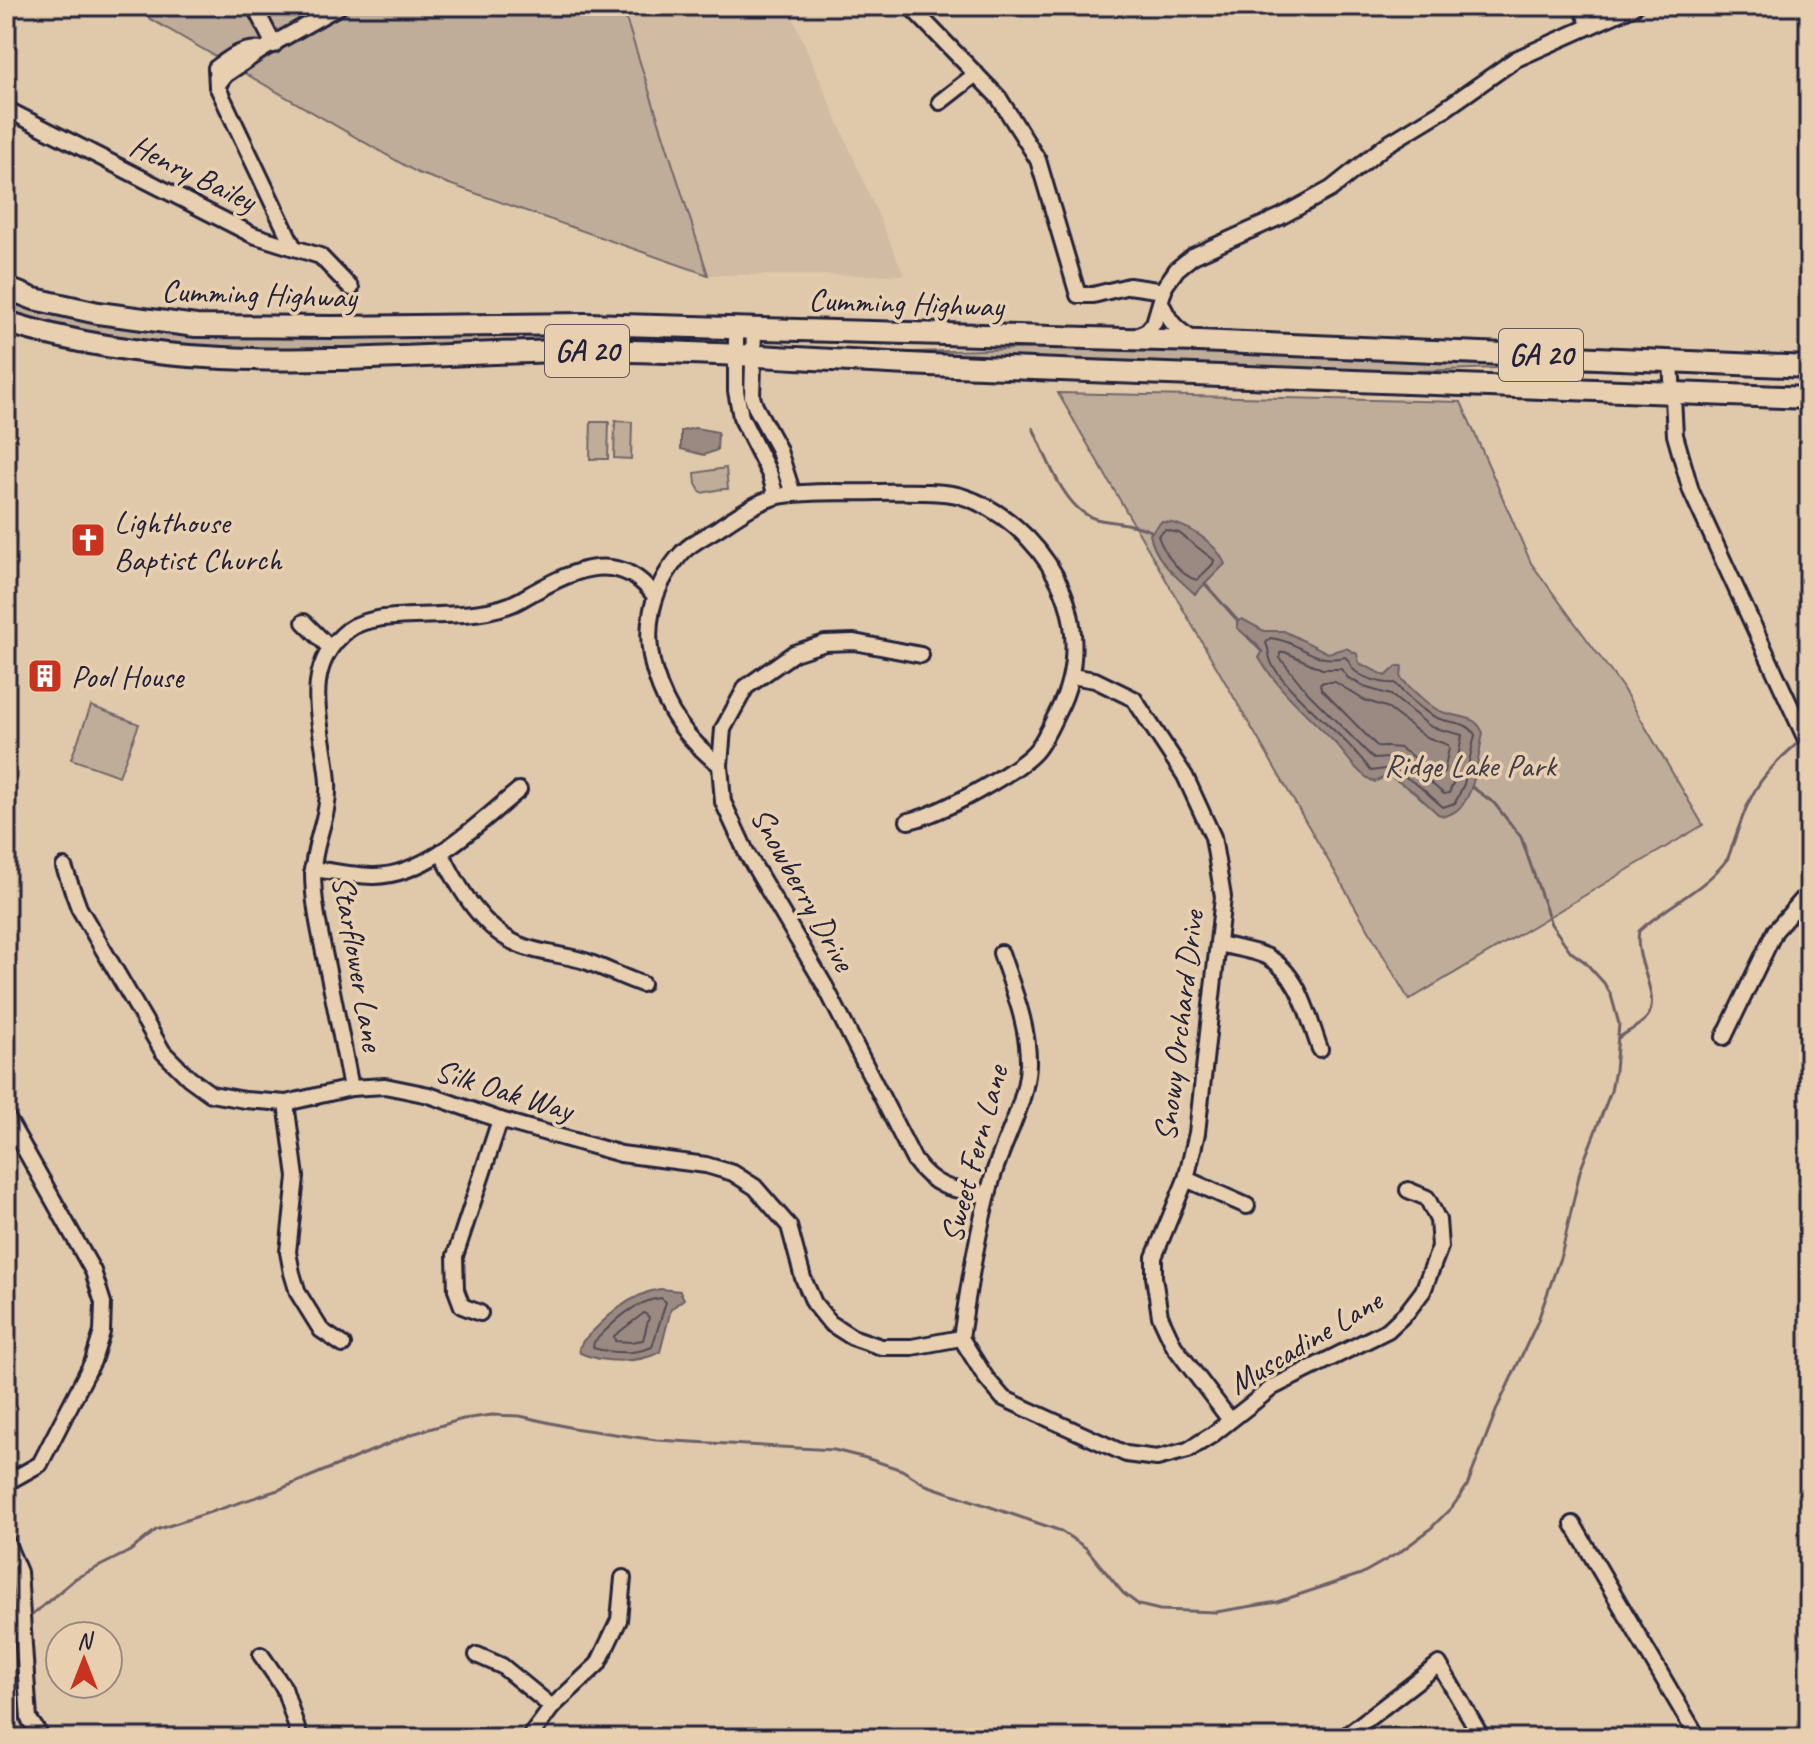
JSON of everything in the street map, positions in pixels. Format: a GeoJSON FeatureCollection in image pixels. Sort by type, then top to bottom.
{"type":"FeatureCollection","features":[{"type":"Feature","properties":{"kind":"highway","name":"Cumming Highway"},"geometry":{"type":"LineString","coordinates":[[6,288],[34,299],[98,313],[196,326],[586,324],[745,328],[1198,341],[1809,367]]}},
{"type":"Feature","properties":{"kind":"highway","name":"Cumming Highway"},"geometry":{"type":"LineString","coordinates":[[6,322],[94,346],[161,356],[213,359],[397,358],[627,351],[1809,398]]}},
{"type":"Feature","properties":{"kind":"street"},"geometry":{"type":"LineString","coordinates":[[254,6],[268,47]]}},
{"type":"Feature","properties":{"kind":"street"},"geometry":{"type":"LineString","coordinates":[[294,248],[217,86],[242,57],[268,47],[340,6]]}},
{"type":"Feature","properties":{"kind":"street"},"geometry":{"type":"LineString","coordinates":[[931,6],[914,12],[999,98],[1038,160],[1078,295],[1093,295],[1129,286],[1163,296]]}},
{"type":"Feature","properties":{"kind":"street"},"geometry":{"type":"LineString","coordinates":[[1581,6],[1590,26]]}},
{"type":"Feature","properties":{"kind":"street"},"geometry":{"type":"LineString","coordinates":[[1128,339],[1150,327],[1177,269],[1202,249],[1280,217],[1331,189],[1386,145],[1442,111],[1516,59],[1635,6]]}},
{"type":"Feature","properties":{"kind":"street"},"geometry":{"type":"LineString","coordinates":[[940,102],[976,74]]}},
{"type":"Feature","properties":{"kind":"street","name":"Henry Bailey"},"geometry":{"type":"LineString","coordinates":[[6,109],[253,235],[320,256],[351,288]]}},
{"type":"Feature","properties":{"kind":"street"},"geometry":{"type":"LineString","coordinates":[[1163,296],[1170,322],[1176,330],[1198,341]]}},
{"type":"Feature","properties":{"kind":"street"},"geometry":{"type":"LineString","coordinates":[[745,328],[744,356],[736,391],[741,417],[770,475],[776,497]]}},
{"type":"Feature","properties":{"kind":"street"},"geometry":{"type":"LineString","coordinates":[[744,356],[752,397],[778,448],[793,494]]}},
{"type":"Feature","properties":{"kind":"street"},"geometry":{"type":"LineString","coordinates":[[1671,360],[1675,435],[1691,491],[1809,746]]}},
{"type":"Feature","properties":{"kind":"street"},"geometry":{"type":"LineString","coordinates":[[746,428],[763,420]]}},
{"type":"Feature","properties":{"kind":"street"},"geometry":{"type":"LineString","coordinates":[[720,765],[680,728],[661,693],[650,655],[649,620],[654,595],[681,553],[743,511],[776,497],[893,492],[959,495],[1011,523],[1047,560],[1066,595],[1074,646],[1071,676],[1064,699],[1038,750],[1017,769],[973,794],[908,821]]}},
{"type":"Feature","properties":{"kind":"street"},"geometry":{"type":"LineString","coordinates":[[304,622],[330,648],[348,630],[365,620],[450,617],[511,605],[575,571],[599,566],[617,569],[643,581],[654,595]]}},
{"type":"Feature","properties":{"kind":"street","name":"Snowberry Drive"},"geometry":{"type":"LineString","coordinates":[[921,655],[854,642],[825,643],[794,653],[746,687],[723,729],[720,765],[723,802],[747,854],[825,986],[914,1160],[925,1176],[949,1189],[987,1195]]}},
{"type":"Feature","properties":{"kind":"street","name":"Starflower Lane"},"geometry":{"type":"LineString","coordinates":[[330,648],[318,670],[316,696],[328,784],[327,814],[312,869],[315,911],[351,1088]]}},
{"type":"Feature","properties":{"kind":"street","name":"Snowy Orchard Drive"},"geometry":{"type":"LineString","coordinates":[[1071,676],[1095,680],[1134,699],[1185,776],[1213,837],[1223,897],[1197,1133],[1186,1179],[1154,1257],[1155,1294],[1160,1316],[1174,1346],[1230,1420]]}},
{"type":"Feature","properties":{"kind":"street"},"geometry":{"type":"LineString","coordinates":[[312,869],[376,876],[404,871],[441,852],[519,790]]}},
{"type":"Feature","properties":{"kind":"street"},"geometry":{"type":"LineString","coordinates":[[441,852],[458,887],[494,928],[521,946],[584,961],[642,984]]}},
{"type":"Feature","properties":{"kind":"street","name":"Silk Oak Way"},"geometry":{"type":"LineString","coordinates":[[64,867],[79,908],[163,1052],[189,1078],[211,1094],[286,1103],[351,1088],[385,1086],[429,1095],[500,1120],[621,1154],[706,1165],[733,1173],[755,1187],[789,1226],[803,1278],[814,1303],[830,1323],[852,1337],[881,1347],[912,1347],[961,1338]]}},
{"type":"Feature","properties":{"kind":"street"},"geometry":{"type":"LineString","coordinates":[[1724,1037],[1775,931],[1809,892]]}},
{"type":"Feature","properties":{"kind":"street"},"geometry":{"type":"LineString","coordinates":[[1219,944],[1266,956],[1283,968],[1298,990],[1320,1049]]}},
{"type":"Feature","properties":{"kind":"street","name":"Sweet Fern Lane"},"geometry":{"type":"LineString","coordinates":[[961,1338],[987,1195],[1025,1091],[1028,1064],[1026,1031],[1001,953]]}},
{"type":"Feature","properties":{"kind":"street"},"geometry":{"type":"LineString","coordinates":[[286,1103],[296,1177],[288,1252],[292,1273],[298,1293],[321,1330],[343,1345]]}},
{"type":"Feature","properties":{"kind":"street"},"geometry":{"type":"LineString","coordinates":[[6,1116],[93,1271],[103,1303],[102,1332],[93,1361],[40,1464],[6,1483]]}},
{"type":"Feature","properties":{"kind":"street"},"geometry":{"type":"LineString","coordinates":[[480,1313],[462,1306],[456,1290],[455,1256],[500,1120]]}},
{"type":"Feature","properties":{"kind":"street"},"geometry":{"type":"LineString","coordinates":[[1186,1179],[1247,1206]]}},
{"type":"Feature","properties":{"kind":"street","name":"Muscadine Lane"},"geometry":{"type":"LineString","coordinates":[[1230,1420],[1273,1387],[1388,1330],[1407,1312],[1423,1291],[1440,1247],[1438,1220],[1427,1198],[1408,1190]]}},
{"type":"Feature","properties":{"kind":"street"},"geometry":{"type":"LineString","coordinates":[[961,1338],[986,1378],[1003,1398],[1126,1454],[1157,1458],[1188,1450],[1230,1420]]}},
{"type":"Feature","properties":{"kind":"street"},"geometry":{"type":"LineString","coordinates":[[1573,1524],[1698,1738]]}},
{"type":"Feature","properties":{"kind":"street"},"geometry":{"type":"LineString","coordinates":[[6,1541],[19,1572],[29,1719],[42,1738]]}},
{"type":"Feature","properties":{"kind":"street"},"geometry":{"type":"LineString","coordinates":[[529,1738],[552,1707],[598,1664],[619,1620],[623,1578]]}},
{"type":"Feature","properties":{"kind":"street"},"geometry":{"type":"LineString","coordinates":[[261,1655],[284,1688],[300,1738]]}},
{"type":"Feature","properties":{"kind":"street"},"geometry":{"type":"LineString","coordinates":[[477,1655],[502,1666],[552,1707]]}},
{"type":"Feature","properties":{"kind":"street"},"geometry":{"type":"LineString","coordinates":[[1343,1738],[1439,1664],[1482,1738]]}},
{"type":"Feature","properties":{"kind":"shaded area"},"geometry":{"type":"Polygon","coordinates":[[[622,6],[788,6],[904,275],[708,275],[622,6]]]}},
{"type":"Feature","properties":{"kind":"green space"},"geometry":{"type":"Polygon","coordinates":[[[128,6],[622,6],[708,275],[418,173],[128,6]]]}},
{"type":"Feature","properties":{"kind":"green space"},"geometry":{"type":"Polygon","coordinates":[[[6,301],[36,310],[113,324],[713,334],[713,340],[556,338],[401,351],[267,353],[127,345],[6,314],[6,301]]]}},
{"type":"Feature","properties":{"kind":"green space"},"geometry":{"type":"Polygon","coordinates":[[[1082,347],[1633,365],[1633,371],[1523,367],[1344,374],[783,349],[913,352],[1082,347]]]}},
{"type":"Feature","properties":{"kind":"green space","name":"Ridge Lake Park"},"geometry":{"type":"Polygon","coordinates":[[[1058,393],[1461,402],[1531,563],[1622,687],[1703,825],[1409,1000],[1058,393]]]}},
{"type":"Feature","properties":{"kind":"green space"},"geometry":{"type":"Polygon","coordinates":[[[615,421],[632,422],[631,459],[614,458],[615,421]]]}},
{"type":"Feature","properties":{"kind":"green space"},"geometry":{"type":"Polygon","coordinates":[[[591,422],[609,422],[608,459],[590,459],[591,422]]]}},
{"type":"Feature","properties":{"kind":"green space"},"geometry":{"type":"Polygon","coordinates":[[[726,468],[728,489],[701,493],[695,473],[726,468]]]}},
{"type":"Feature","properties":{"kind":"green space"},"geometry":{"type":"Polygon","coordinates":[[[91,706],[139,724],[119,776],[71,759],[91,706]]]}},
{"type":"Feature","properties":{"kind":"water"},"geometry":{"type":"Polygon","coordinates":[[[695,428],[718,432],[717,450],[704,455],[681,449],[681,431],[695,428]]]}},
{"type":"Feature","properties":{"kind":"water"},"geometry":{"type":"Polygon","coordinates":[[[1161,522],[1179,525],[1198,534],[1214,548],[1225,564],[1195,594],[1156,552],[1150,534],[1161,522]]]}},
{"type":"Feature","properties":{"kind":"water"},"geometry":{"type":"Polygon","coordinates":[[[1242,619],[1264,631],[1284,631],[1328,653],[1346,648],[1357,654],[1359,663],[1386,676],[1397,666],[1402,666],[1401,678],[1431,705],[1475,722],[1483,733],[1473,782],[1463,804],[1455,812],[1444,816],[1388,775],[1375,782],[1363,775],[1276,682],[1259,658],[1262,652],[1237,628],[1237,622],[1242,619]]]}},
{"type":"Feature","properties":{"kind":"water"},"geometry":{"type":"Polygon","coordinates":[[[660,1289],[680,1291],[684,1299],[671,1309],[660,1352],[641,1359],[620,1361],[580,1353],[583,1341],[618,1309],[637,1296],[660,1289]]]}},
{"type":"Feature","properties":{"kind":"waterway"},"geometry":{"type":"LineString","coordinates":[[1033,428],[1057,480],[1074,505],[1096,519],[1151,531]]}},
{"type":"Feature","properties":{"kind":"waterway"},"geometry":{"type":"LineString","coordinates":[[1205,584],[1238,621]]}},
{"type":"Feature","properties":{"kind":"waterway"},"geometry":{"type":"LineString","coordinates":[[1247,636],[1262,652]]}},
{"type":"Feature","properties":{"kind":"waterway"},"geometry":{"type":"LineString","coordinates":[[1618,1038],[1642,1022],[1651,1007],[1638,942],[1639,931],[1719,869],[1728,858],[1760,782],[1798,743]]}},
{"type":"Feature","properties":{"kind":"waterway"},"geometry":{"type":"LineString","coordinates":[[32,1615],[76,1578],[130,1551],[156,1530],[278,1490],[412,1434],[463,1419],[492,1415],[520,1416],[573,1428],[656,1440],[834,1450],[866,1458],[902,1470],[926,1485],[1061,1531],[1086,1548],[1123,1593],[1139,1605],[1160,1610],[1216,1612],[1277,1602],[1361,1574],[1400,1552],[1428,1531],[1453,1506],[1467,1486],[1498,1406],[1537,1323],[1562,1252],[1580,1171],[1611,1091],[1615,1070],[1619,1024],[1611,995],[1585,962],[1571,952],[1551,924],[1521,837],[1494,803],[1472,787]]}},
{"type":"Feature","properties":{"kind":"place","name":"Lighthouse Baptist Church"},"geometry":{"type":"Point","coordinates":[88,540]}},
{"type":"Feature","properties":{"kind":"place","name":"Pool House"},"geometry":{"type":"Point","coordinates":[45,676]}}]}
